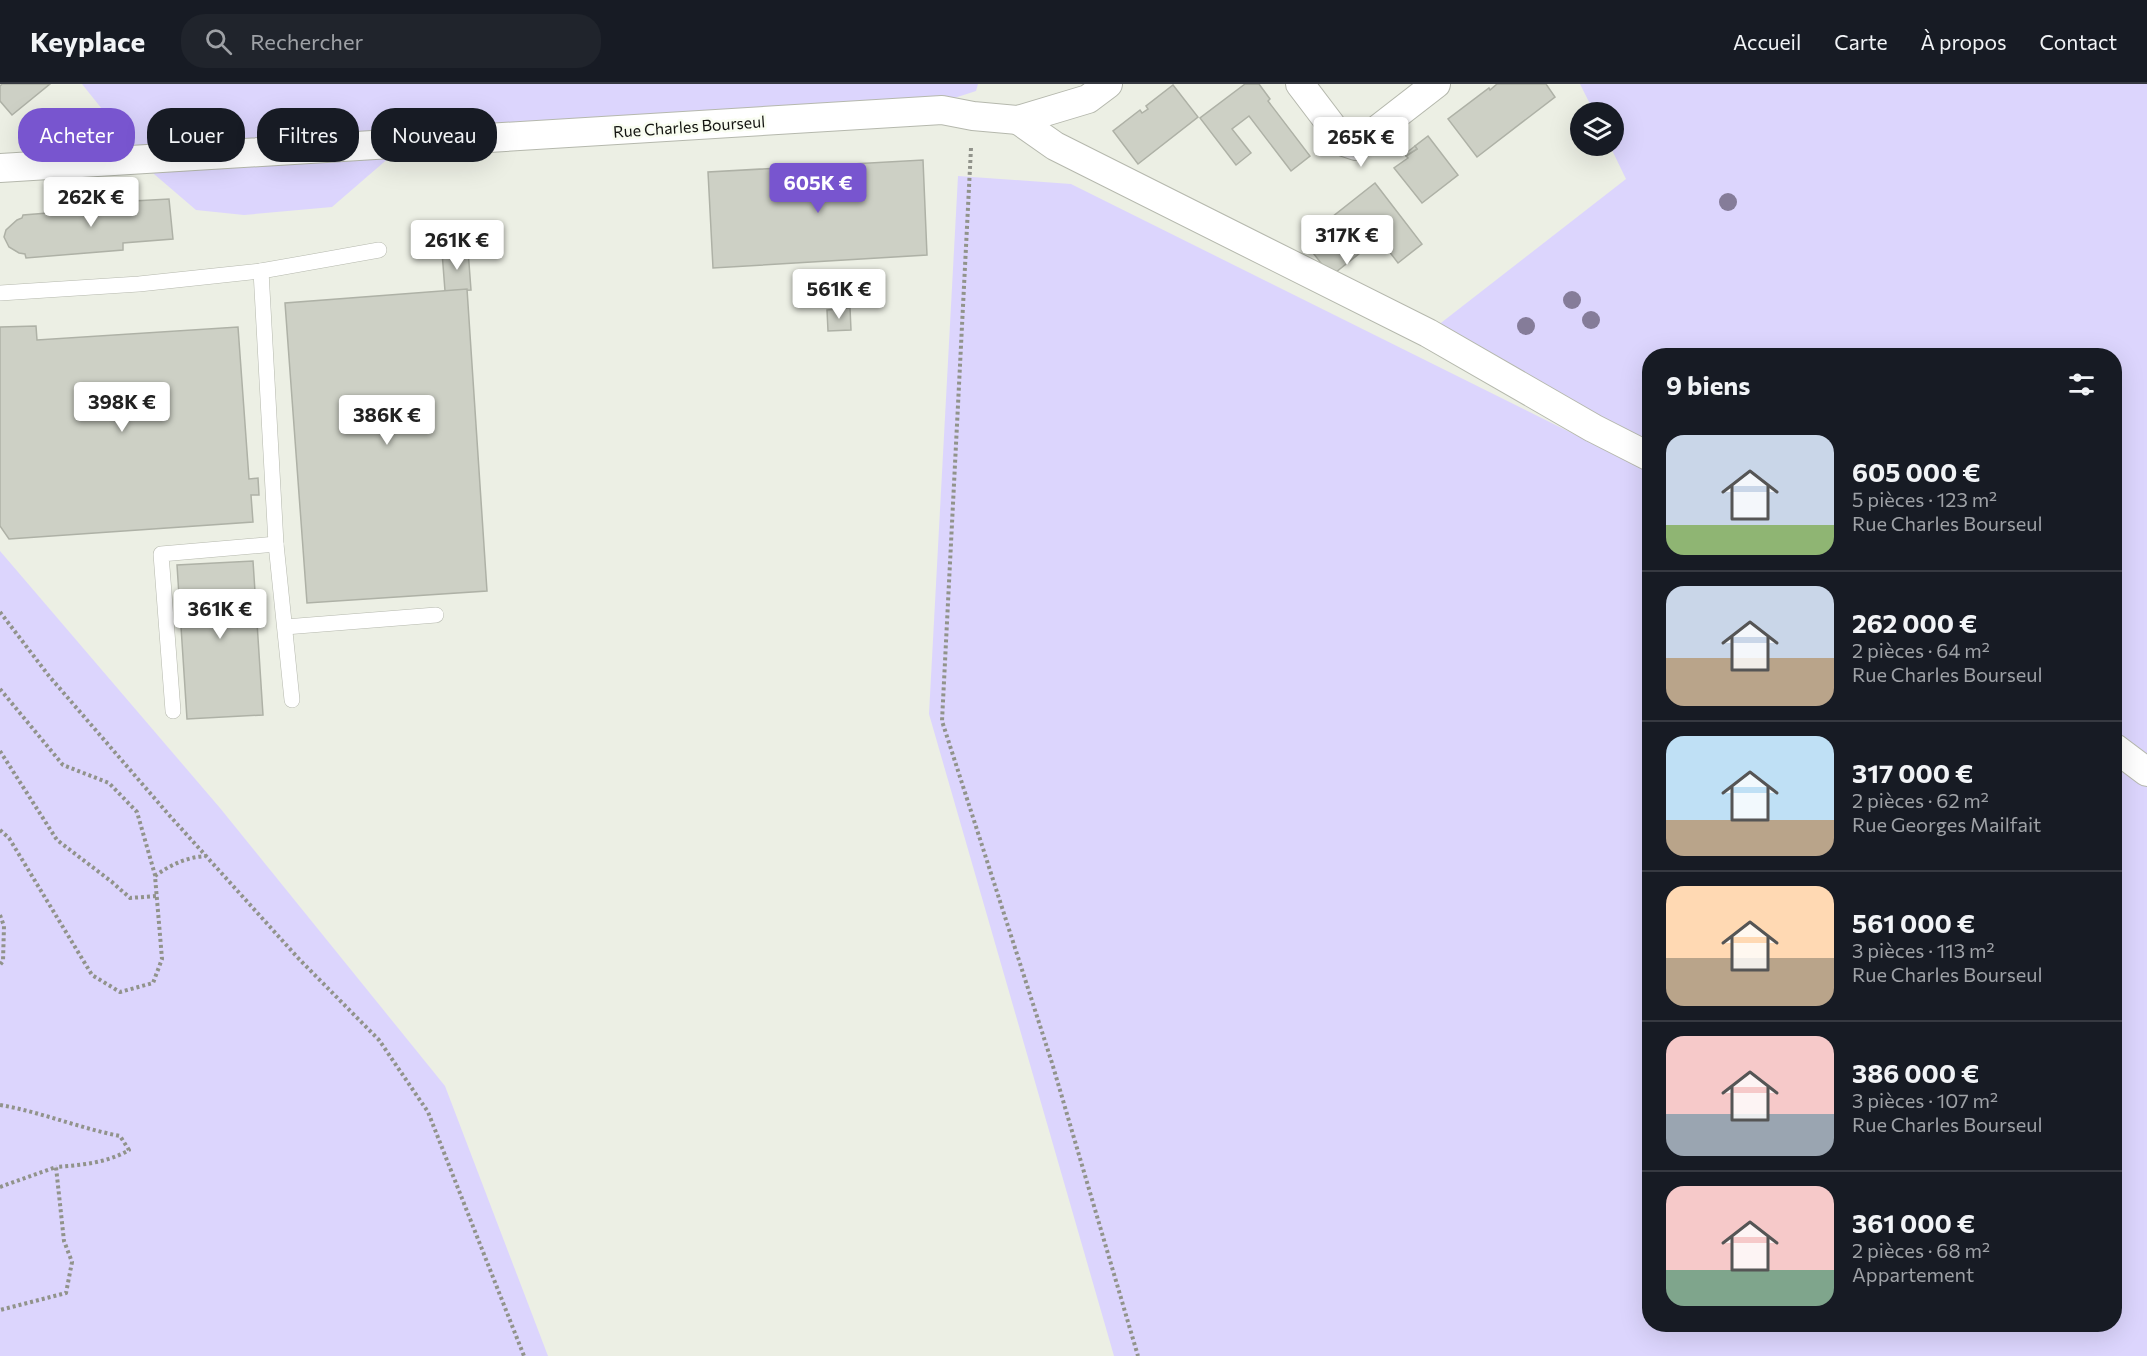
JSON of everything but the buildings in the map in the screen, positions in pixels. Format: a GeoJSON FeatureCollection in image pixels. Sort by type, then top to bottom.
{"type":"FeatureCollection","features":[{"type":"Feature","properties":{"kind":"street"},"geometry":{"type":"LineString","coordinates":[[1018,120],[1088,99],[1108,84]]}},
{"type":"Feature","properties":{"kind":"street"},"geometry":{"type":"LineString","coordinates":[[1300,84],[1344,142],[1356,146],[1436,84]]}},
{"type":"Feature","properties":{"kind":"street","name":"Rue Charles Bourseul"},"geometry":{"type":"LineString","coordinates":[[0,168],[942,110],[973,116],[1018,120]]}},
{"type":"Feature","properties":{"kind":"street"},"geometry":{"type":"LineString","coordinates":[[1018,120],[1055,146],[1428,333],[1593,428],[1642,453]]}},
{"type":"Feature","properties":{"kind":"street"},"geometry":{"type":"LineString","coordinates":[[2122,753],[2147,772]]}},
{"type":"Feature","properties":{"kind":"lane"},"geometry":{"type":"LineString","coordinates":[[0,293],[139,284],[261,271],[380,250]]}},
{"type":"Feature","properties":{"kind":"lane"},"geometry":{"type":"LineString","coordinates":[[261,271],[276,544],[292,700]]}},
{"type":"Feature","properties":{"kind":"lane"},"geometry":{"type":"LineString","coordinates":[[173,711],[161,554],[276,544]]}},
{"type":"Feature","properties":{"kind":"lane"},"geometry":{"type":"LineString","coordinates":[[285,627],[435,615]]}},
{"type":"Feature","properties":{"kind":"path"},"geometry":{"type":"LineString","coordinates":[[973,116],[942,721],[1052,1063],[1138,1356]]}},
{"type":"Feature","properties":{"kind":"path"},"geometry":{"type":"LineString","coordinates":[[0,612],[49,676],[206,856],[299,959],[379,1040],[428,1112],[524,1356]]}},
{"type":"Feature","properties":{"kind":"path"},"geometry":{"type":"LineString","coordinates":[[0,689],[63,765],[109,783],[137,812],[155,876],[162,959],[153,983],[120,992],[93,975],[9,838],[0,830]]}},
{"type":"Feature","properties":{"kind":"path"},"geometry":{"type":"LineString","coordinates":[[0,751],[57,840],[130,898],[156,896]]}},
{"type":"Feature","properties":{"kind":"path"},"geometry":{"type":"LineString","coordinates":[[155,876],[169,866],[197,856],[206,856]]}},
{"type":"Feature","properties":{"kind":"path"},"geometry":{"type":"LineString","coordinates":[[0,915],[3,926],[3,960],[0,965]]}},
{"type":"Feature","properties":{"kind":"path"},"geometry":{"type":"LineString","coordinates":[[0,1105],[28,1110],[89,1130],[120,1136],[129,1150],[116,1158],[56,1167],[0,1187]]}},
{"type":"Feature","properties":{"kind":"path"},"geometry":{"type":"LineString","coordinates":[[0,1310],[66,1293],[72,1262],[64,1240],[56,1167]]}},
{"type":"Feature","properties":{"kind":"shaded area"},"geometry":{"type":"Polygon","coordinates":[[[82,84],[978,84],[976,91],[945,101],[497,127],[497,108],[371,108],[371,162],[384,162],[332,207],[244,215],[196,210],[154,174],[135,150],[135,108],[101,108],[82,84]]]}},
{"type":"Feature","properties":{"kind":"shaded area"},"geometry":{"type":"Polygon","coordinates":[[[1580,84],[2147,84],[2147,1356],[1114,1356],[929,714],[958,176],[1071,184],[1642,468],[1642,1332],[2122,1332],[2122,348],[1642,348],[1642,453],[1428,333],[1626,179],[1615,156],[1624,156],[1624,102],[1589,102],[1580,84]]]}},
{"type":"Feature","properties":{"kind":"shaded area"},"geometry":{"type":"Polygon","coordinates":[[[0,551],[220,808],[445,1086],[548,1356],[0,1356],[0,551]]]}}]}
